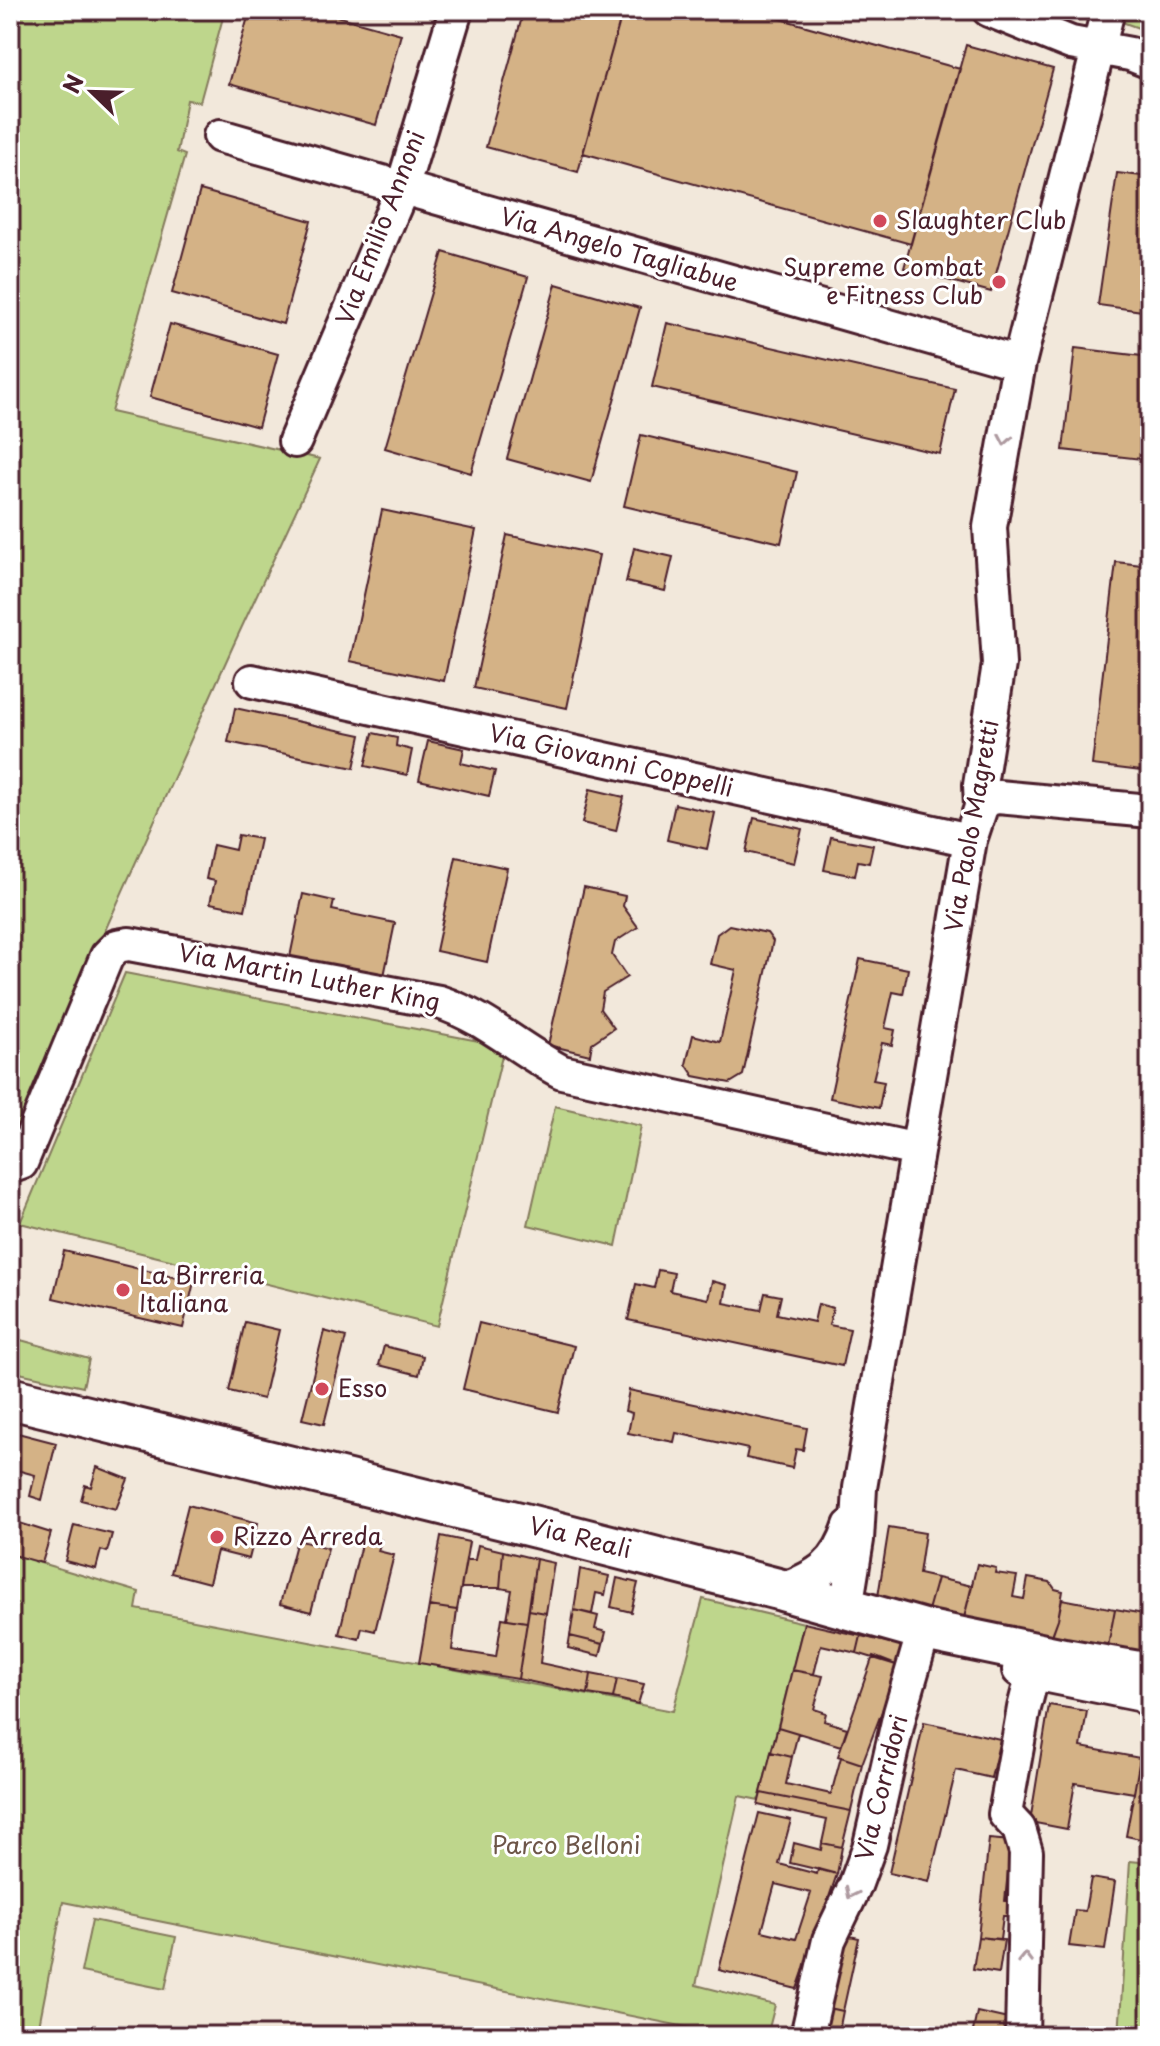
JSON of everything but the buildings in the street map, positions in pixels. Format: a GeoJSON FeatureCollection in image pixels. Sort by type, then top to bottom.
{"type":"FeatureCollection","features":[{"type":"Feature","properties":{"kind":"main road","name":"Via Reali"},"geometry":{"type":"LineString","coordinates":[[10,1398],[782,1590],[846,1608],[922,1638],[1036,1664],[1150,1674]]}},
{"type":"Feature","properties":{"kind":"street","name":"Via Emilio Annoni"},"geometry":{"type":"LineString","coordinates":[[295,441],[402,189],[456,10]]}},
{"type":"Feature","properties":{"kind":"street"},"geometry":{"type":"LineString","coordinates":[[989,10],[1071,43],[1130,54],[1150,62]]}},
{"type":"Feature","properties":{"kind":"street"},"geometry":{"type":"LineString","coordinates":[[1023,10],[1074,31],[1124,64],[1150,75]]}},
{"type":"Feature","properties":{"kind":"street","name":"Via Paolo Magretti"},"geometry":{"type":"LineString","coordinates":[[846,1608],[857,1540],[858,1504],[917,1150],[970,840],[981,807],[980,785],[999,664],[990,527],[1019,363],[1108,10]]}},
{"type":"Feature","properties":{"kind":"street","name":"Via Angelo Tagliabue"},"geometry":{"type":"LineString","coordinates":[[220,136],[1019,363]]}},
{"type":"Feature","properties":{"kind":"street","name":"Via Giovanni Coppelli"},"geometry":{"type":"LineString","coordinates":[[252,681],[970,840]]}},
{"type":"Feature","properties":{"kind":"street"},"geometry":{"type":"LineString","coordinates":[[981,807],[988,799],[998,797],[1150,811]]}},
{"type":"Feature","properties":{"kind":"street","name":"Via Martin Luther King"},"geometry":{"type":"LineString","coordinates":[[10,1167],[21,1163],[107,956],[117,946],[129,944],[439,1002],[485,1022],[542,1062],[562,1072],[917,1150]]}},
{"type":"Feature","properties":{"kind":"street","name":"Via Paolo Magretti"},"geometry":{"type":"LineString","coordinates":[[782,1590],[805,1581],[836,1558],[858,1504]]}},
{"type":"Feature","properties":{"kind":"street","name":"Via Corridori"},"geometry":{"type":"LineString","coordinates":[[807,2036],[829,1940],[855,1886],[870,1845],[900,1713],[922,1638]]}},
{"type":"Feature","properties":{"kind":"street"},"geometry":{"type":"LineString","coordinates":[[1022,2036],[1026,1852],[1019,1829],[1005,1814],[1024,1708],[1036,1664],[1142,1695],[1150,1702]]}},
{"type":"Feature","properties":{"kind":"green space"},"geometry":{"type":"Polygon","coordinates":[[[10,10],[225,10],[200,102],[187,100],[177,152],[185,155],[111,412],[320,459],[41,1073],[11,1147],[10,10]]]}},
{"type":"Feature","properties":{"kind":"green space"},"geometry":{"type":"Polygon","coordinates":[[[1125,10],[1150,10],[1150,32],[1122,22],[1125,10]]]}},
{"type":"Feature","properties":{"kind":"green space"},"geometry":{"type":"Polygon","coordinates":[[[125,973],[489,1043],[503,1052],[437,1326],[20,1223],[125,973]]]}},
{"type":"Feature","properties":{"kind":"green space"},"geometry":{"type":"Polygon","coordinates":[[[555,1106],[641,1126],[616,1246],[528,1225],[555,1106]]]}},
{"type":"Feature","properties":{"kind":"green space"},"geometry":{"type":"Polygon","coordinates":[[[10,1337],[89,1359],[83,1387],[10,1371],[10,1337]]]}},
{"type":"Feature","properties":{"kind":"green space","name":"Parco Belloni"},"geometry":{"type":"Polygon","coordinates":[[[10,1554],[139,1592],[136,1609],[673,1711],[703,1599],[804,1623],[759,1800],[739,1796],[696,1985],[775,2005],[767,2036],[731,2036],[63,1902],[37,2036],[10,2036],[10,1554]]]}},
{"type":"Feature","properties":{"kind":"green space"},"geometry":{"type":"Polygon","coordinates":[[[1130,1861],[1150,1863],[1150,2036],[1119,2036],[1130,1861]]]}},
{"type":"Feature","properties":{"kind":"green space"},"geometry":{"type":"Polygon","coordinates":[[[92,1920],[176,1937],[165,1989],[81,1972],[92,1920]]]}},
{"type":"Feature","properties":{"kind":"place","name":"Slaughter Club"},"geometry":{"type":"Point","coordinates":[880,221]}},
{"type":"Feature","properties":{"kind":"place","name":"Supreme Combat e Fitness Club"},"geometry":{"type":"Point","coordinates":[999,282]}},
{"type":"Feature","properties":{"kind":"place","name":"La Birreria Italiana"},"geometry":{"type":"Point","coordinates":[123,1290]}},
{"type":"Feature","properties":{"kind":"place","name":"Esso"},"geometry":{"type":"Point","coordinates":[322,1389]}},
{"type":"Feature","properties":{"kind":"place","name":"Rizzo Arreda"},"geometry":{"type":"Point","coordinates":[217,1537]}}]}
